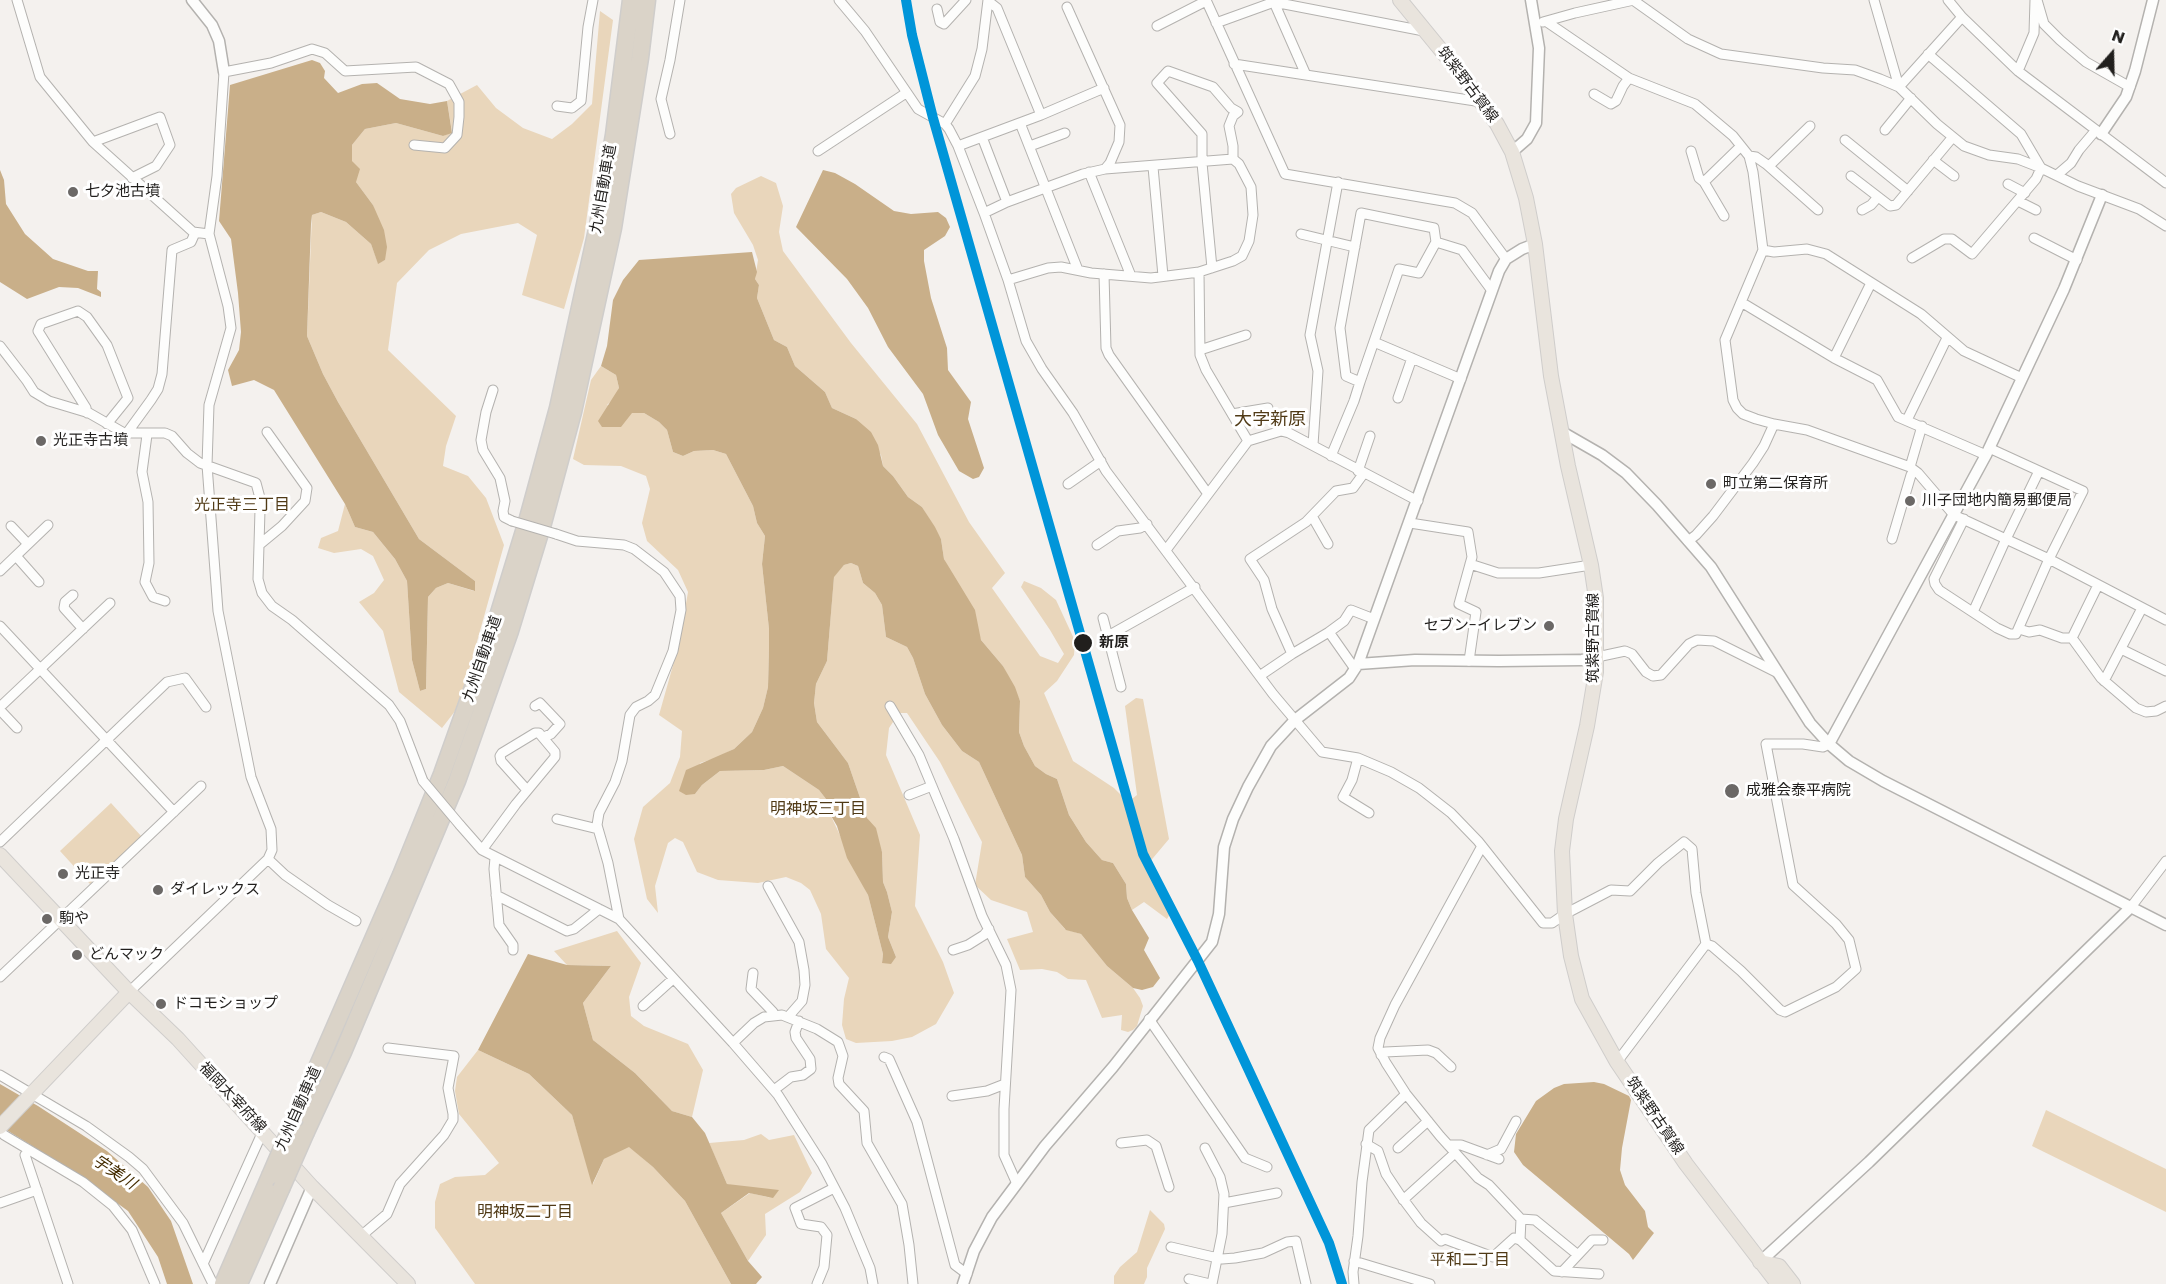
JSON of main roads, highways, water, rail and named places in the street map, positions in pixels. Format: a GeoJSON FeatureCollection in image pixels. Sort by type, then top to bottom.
{"type":"FeatureCollection","features":[{"type":"Feature","properties":{"kind":"highway","name":"九州自動車道"},"geometry":{"type":"LineString","coordinates":[[225,1282],[402,875],[442,774],[495,626],[558,408],[598,225],[614,135],[631,0]]}},
{"type":"Feature","properties":{"kind":"highway","name":"九州自動車道"},"geometry":{"type":"LineString","coordinates":[[225,1282],[281,1190],[343,1052],[456,781],[506,641],[543,523],[575,401],[611,238],[640,58],[646,0]]}},
{"type":"Feature","properties":{"kind":"main road","name":"筑紫野古賀線"},"geometry":{"type":"LineString","coordinates":[[1400,0],[1482,102],[1512,152],[1526,198],[1535,244],[1551,376],[1596,598],[1597,657],[1593,693],[1566,819],[1562,851],[1565,914],[1571,956],[1582,999],[1617,1062],[1686,1164],[1778,1284]]}},
{"type":"Feature","properties":{"kind":"main road","name":"福岡太宰府線"},"geometry":{"type":"LineString","coordinates":[[0,855],[129,992],[178,1039],[312,1187],[408,1284]]}},
{"type":"Feature","properties":{"kind":"main road"},"geometry":{"type":"LineString","coordinates":[[2,1131],[33,1094],[129,992]]}},
{"type":"Feature","properties":{"kind":"main road","name":"筑紫野古賀線"},"geometry":{"type":"LineString","coordinates":[[1760,1262],[1779,1266],[1793,1284]]}},
{"type":"Feature","properties":{"kind":"water"},"geometry":{"type":"Polygon","coordinates":[[[312,60],[320,63],[325,71],[324,78],[338,93],[362,84],[377,83],[400,99],[430,104],[447,101],[452,133],[443,136],[396,123],[365,129],[352,145],[352,161],[360,169],[356,182],[373,205],[384,230],[387,247],[385,260],[378,264],[371,244],[346,222],[321,212],[312,215],[311,224],[307,336],[323,374],[419,539],[475,581],[475,591],[448,583],[436,588],[428,597],[426,689],[420,691],[412,660],[407,581],[395,559],[373,532],[355,527],[345,504],[274,390],[254,380],[232,386],[228,370],[239,350],[241,332],[231,239],[219,221],[230,85],[312,60]]]}},
{"type":"Feature","properties":{"kind":"water"},"geometry":{"type":"Polygon","coordinates":[[[0,170],[4,180],[6,204],[25,234],[53,259],[88,271],[98,271],[97,289],[101,292],[101,297],[78,288],[59,287],[27,299],[0,282],[0,170]]]}},
{"type":"Feature","properties":{"kind":"water"},"geometry":{"type":"Polygon","coordinates":[[[823,170],[835,173],[855,184],[894,211],[911,214],[938,212],[946,218],[950,227],[945,236],[924,250],[924,261],[931,298],[947,348],[948,370],[971,402],[968,419],[984,468],[979,477],[973,479],[959,471],[938,435],[923,394],[888,347],[868,308],[847,279],[796,227],[823,170]]]}},
{"type":"Feature","properties":{"kind":"water"},"geometry":{"type":"Polygon","coordinates":[[[752,252],[757,272],[755,279],[759,285],[757,298],[774,340],[787,347],[795,366],[825,392],[832,408],[856,419],[871,432],[878,445],[883,466],[908,497],[922,507],[935,527],[941,539],[944,559],[975,610],[981,640],[1003,666],[1015,687],[1020,701],[1019,732],[1024,746],[1035,766],[1057,779],[1069,815],[1086,842],[1102,860],[1113,863],[1126,884],[1127,898],[1132,910],[1149,938],[1144,950],[1160,978],[1153,987],[1142,990],[1133,988],[1107,966],[1081,934],[1066,930],[1025,877],[1022,855],[979,762],[962,751],[942,725],[925,694],[907,647],[886,637],[882,605],[875,593],[863,583],[858,566],[851,563],[844,565],[834,577],[827,661],[816,684],[814,703],[817,722],[848,763],[867,818],[876,828],[882,852],[883,882],[892,912],[888,937],[896,957],[891,964],[882,963],[883,954],[868,895],[847,858],[826,799],[819,790],[783,766],[764,770],[720,771],[702,785],[695,794],[686,795],[679,791],[686,770],[734,749],[752,732],[763,708],[768,687],[769,649],[762,564],[765,536],[757,523],[753,506],[726,454],[713,450],[694,451],[683,456],[673,452],[667,430],[644,413],[632,413],[621,427],[602,427],[598,421],[619,388],[616,375],[601,366],[607,346],[613,300],[623,280],[639,260],[752,252]]]}},
{"type":"Feature","properties":{"kind":"water"},"geometry":{"type":"Polygon","coordinates":[[[528,954],[567,965],[611,966],[583,1003],[593,1040],[635,1073],[672,1111],[692,1117],[705,1133],[727,1184],[779,1190],[773,1198],[749,1193],[721,1213],[748,1261],[762,1277],[756,1284],[731,1284],[685,1201],[653,1167],[629,1147],[604,1159],[592,1185],[572,1115],[529,1074],[478,1050],[528,954]]]}},
{"type":"Feature","properties":{"kind":"water"},"geometry":{"type":"Polygon","coordinates":[[[1594,1082],[1604,1084],[1629,1096],[1631,1100],[1620,1170],[1625,1185],[1645,1211],[1648,1227],[1654,1233],[1633,1260],[1629,1254],[1523,1165],[1514,1152],[1516,1134],[1536,1101],[1564,1084],[1594,1082]]]}},
{"type":"Feature","properties":{"kind":"water","name":"宇美川"},"geometry":{"type":"Polygon","coordinates":[[[0,1084],[107,1151],[148,1187],[171,1221],[193,1284],[167,1284],[158,1257],[128,1211],[76,1173],[0,1126],[0,1084]]]}},
{"type":"Feature","properties":{"kind":"place","name":"七夕池古墳"},"geometry":{"type":"Point","coordinates":[73,192]}},
{"type":"Feature","properties":{"kind":"place","name":"光正寺古墳"},"geometry":{"type":"Point","coordinates":[41,441]}},
{"type":"Feature","properties":{"kind":"place","name":"町立第二保育所"},"geometry":{"type":"Point","coordinates":[1711,484]}},
{"type":"Feature","properties":{"kind":"place","name":"川子団地内簡易郵便局"},"geometry":{"type":"Point","coordinates":[1910,501]}},
{"type":"Feature","properties":{"kind":"place","name":"セブン-イレブン"},"geometry":{"type":"Point","coordinates":[1549,626]}},
{"type":"Feature","properties":{"kind":"place","name":"新原"},"geometry":{"type":"Point","coordinates":[1083,643]}},
{"type":"Feature","properties":{"kind":"place","name":"成雅会泰平病院"},"geometry":{"type":"Point","coordinates":[1732,791]}},
{"type":"Feature","properties":{"kind":"place","name":"光正寺"},"geometry":{"type":"Point","coordinates":[63,874]}},
{"type":"Feature","properties":{"kind":"place","name":"ダイレックス"},"geometry":{"type":"Point","coordinates":[158,890]}},
{"type":"Feature","properties":{"kind":"place","name":"駒や"},"geometry":{"type":"Point","coordinates":[47,919]}},
{"type":"Feature","properties":{"kind":"place","name":"どんマック"},"geometry":{"type":"Point","coordinates":[77,955]}},
{"type":"Feature","properties":{"kind":"place","name":"ドコモショップ"},"geometry":{"type":"Point","coordinates":[161,1004]}},
{"type":"Feature","properties":{"kind":"district","name":"大字新原"},"geometry":{"type":"Point","coordinates":[1270,420]}},
{"type":"Feature","properties":{"kind":"district","name":"光正寺三丁目"},"geometry":{"type":"Point","coordinates":[242,506]}},
{"type":"Feature","properties":{"kind":"district","name":"明神坂三丁目"},"geometry":{"type":"Point","coordinates":[818,810]}},
{"type":"Feature","properties":{"kind":"district","name":"明神坂二丁目"},"geometry":{"type":"Point","coordinates":[525,1213]}},
{"type":"Feature","properties":{"kind":"district","name":"平和二丁目"},"geometry":{"type":"Point","coordinates":[1470,1261]}}]}
